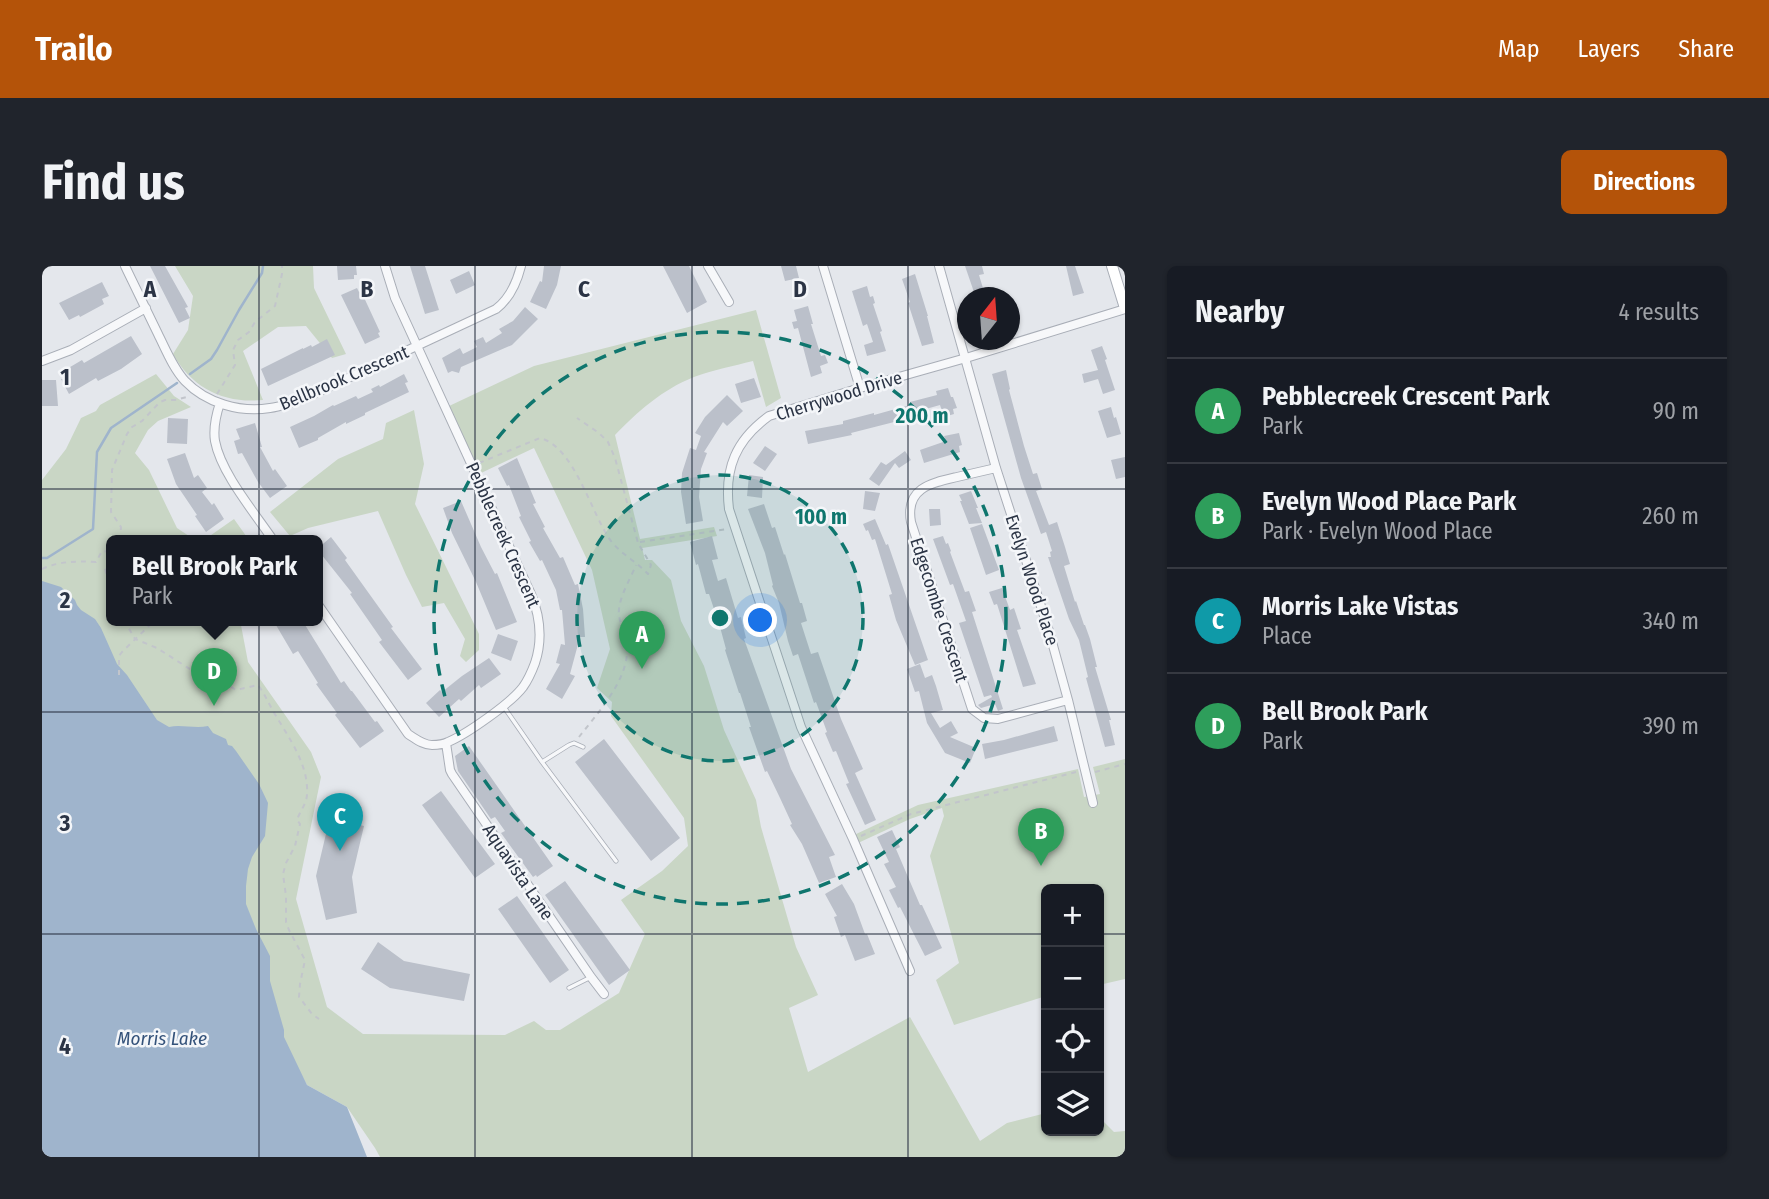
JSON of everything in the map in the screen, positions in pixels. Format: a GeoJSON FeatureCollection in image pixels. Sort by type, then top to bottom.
{"type":"FeatureCollection","features":[{"type":"Feature","properties":{"kind":"street","name":"Bellbrook Crescent"},"geometry":{"type":"LineString","coordinates":[[125,266],[174,365],[186,381],[197,391],[217,402],[249,410],[288,404],[316,393],[501,305],[514,287],[521,266]]}},
{"type":"Feature","properties":{"kind":"street","name":"Pebblecreek Crescent"},"geometry":{"type":"LineString","coordinates":[[385,266],[395,298],[531,593],[539,617],[535,664],[523,686],[502,706],[446,743]]}},
{"type":"Feature","properties":{"kind":"street"},"geometry":{"type":"LineString","coordinates":[[708,266],[729,302]]}},
{"type":"Feature","properties":{"kind":"street"},"geometry":{"type":"LineString","coordinates":[[823,266],[860,388]]}},
{"type":"Feature","properties":{"kind":"street","name":"Evelyn Wood Place"},"geometry":{"type":"LineString","coordinates":[[939,266],[996,468],[1049,631],[1093,803]]}},
{"type":"Feature","properties":{"kind":"street"},"geometry":{"type":"LineString","coordinates":[[1112,266],[1125,308]]}},
{"type":"Feature","properties":{"kind":"street"},"geometry":{"type":"LineString","coordinates":[[42,361],[71,350],[146,308]]}},
{"type":"Feature","properties":{"kind":"street","name":"Cherrywood Drive"},"geometry":{"type":"LineString","coordinates":[[910,971],[801,727],[729,509],[727,478],[738,448],[769,416],[1125,308]]}},
{"type":"Feature","properties":{"kind":"street"},"geometry":{"type":"LineString","coordinates":[[217,402],[214,430],[220,456],[270,535]]}},
{"type":"Feature","properties":{"kind":"street","name":"Edgecombe Crescent"},"geometry":{"type":"LineString","coordinates":[[996,468],[923,487],[911,503],[911,522],[969,704],[975,713],[986,719],[998,719],[1068,700]]}},
{"type":"Feature","properties":{"kind":"street"},"geometry":{"type":"LineString","coordinates":[[323,612],[408,734],[426,744],[446,743]]}},
{"type":"Feature","properties":{"kind":"street","name":"Aquavista Lane"},"geometry":{"type":"LineString","coordinates":[[446,743],[452,774],[604,994]]}},
{"type":"Feature","properties":{"kind":"lane"},"geometry":{"type":"LineString","coordinates":[[502,706],[617,861]]}},
{"type":"Feature","properties":{"kind":"lane"},"geometry":{"type":"LineString","coordinates":[[542,762],[563,747],[574,743],[583,747]]}},
{"type":"Feature","properties":{"kind":"lane"},"geometry":{"type":"LineString","coordinates":[[569,988],[591,977]]}},
{"type":"Feature","properties":{"kind":"path"},"geometry":{"type":"LineString","coordinates":[[217,402],[235,365],[233,351],[238,340],[275,306],[282,266]]}},
{"type":"Feature","properties":{"kind":"path"},"geometry":{"type":"LineString","coordinates":[[120,535],[121,527],[111,512],[112,470],[127,434],[160,402],[186,397],[197,391]]}},
{"type":"Feature","properties":{"kind":"path"},"geometry":{"type":"LineString","coordinates":[[471,466],[540,439],[548,440],[562,453],[582,485],[609,538],[648,574],[651,565],[638,543],[615,458],[608,442],[577,418]]}},
{"type":"Feature","properties":{"kind":"path"},"geometry":{"type":"LineString","coordinates":[[638,543],[736,528]]}},
{"type":"Feature","properties":{"kind":"path"},"geometry":{"type":"LineString","coordinates":[[42,569],[65,562],[96,562],[102,551],[106,551]]}},
{"type":"Feature","properties":{"kind":"path"},"geometry":{"type":"LineString","coordinates":[[574,743],[603,707],[624,666],[628,648],[619,615],[620,605],[636,564]]}},
{"type":"Feature","properties":{"kind":"path"},"geometry":{"type":"LineString","coordinates":[[127,626],[135,639],[157,648],[195,674],[214,683],[220,682],[236,690],[258,685],[297,752],[307,781],[307,799],[297,820],[300,824],[298,839],[283,874],[286,922],[305,960],[299,997],[318,1019]]}},
{"type":"Feature","properties":{"kind":"path"},"geometry":{"type":"LineString","coordinates":[[119,675],[120,656],[126,646],[149,626]]}},
{"type":"Feature","properties":{"kind":"path"},"geometry":{"type":"LineString","coordinates":[[853,839],[911,814],[1069,773],[1089,773],[1125,764]]}},
{"type":"Feature","properties":{"kind":"green space"},"geometry":{"type":"Polygon","coordinates":[[[175,266],[313,266],[314,288],[346,354],[332,358],[306,326],[278,327],[243,351],[263,400],[235,399],[210,391],[190,376],[173,354],[188,330],[193,296],[175,266]]]}},
{"type":"Feature","properties":{"kind":"green space"},"geometry":{"type":"Polygon","coordinates":[[[756,310],[781,398],[766,407],[753,361],[708,372],[683,382],[651,402],[615,435],[640,539],[714,527],[717,536],[642,548],[645,560],[652,560],[671,580],[681,621],[704,666],[724,730],[756,800],[761,827],[796,947],[818,995],[789,1008],[808,1072],[910,1017],[980,1141],[1007,1123],[1041,1114],[1041,1136],[1104,1136],[1104,1122],[1114,1132],[1125,1131],[1125,1157],[380,1157],[347,1107],[307,1085],[283,1039],[159,734],[42,585],[42,480],[66,449],[81,418],[156,374],[174,396],[191,407],[158,421],[148,430],[135,453],[149,470],[177,528],[188,535],[106,535],[106,626],[241,626],[248,662],[311,752],[321,777],[296,899],[327,1007],[363,1034],[505,1035],[534,1021],[546,1030],[560,1030],[619,993],[645,934],[621,900],[662,871],[688,846],[684,818],[611,716],[612,702],[597,688],[610,649],[592,570],[534,448],[479,474],[473,462],[474,457],[471,458],[447,407],[534,366],[756,310]]]}},
{"type":"Feature","properties":{"kind":"green space"},"geometry":{"type":"Polygon","coordinates":[[[414,410],[424,464],[415,504],[479,634],[479,650],[466,662],[460,656],[465,639],[444,603],[422,607],[378,511],[308,528],[292,535],[289,535],[270,512],[338,459],[383,439],[386,423],[414,410]]]}},
{"type":"Feature","properties":{"kind":"green space"},"geometry":{"type":"Polygon","coordinates":[[[234,519],[245,535],[211,535],[234,519]]]}},
{"type":"Feature","properties":{"kind":"green space"},"geometry":{"type":"Polygon","coordinates":[[[1125,759],[1125,979],[1104,984],[1104,884],[1041,884],[1041,998],[954,1025],[936,980],[959,963],[930,856],[944,816],[942,808],[910,819],[858,843],[854,835],[918,805],[1078,769],[1084,797],[1100,794],[1093,767],[1125,759]]]}},
{"type":"Feature","properties":{"kind":"water","name":"Morris Lake"},"geometry":{"type":"Polygon","coordinates":[[[42,581],[61,587],[81,610],[95,619],[117,664],[157,720],[169,727],[208,726],[213,733],[226,739],[259,784],[268,803],[265,836],[248,869],[246,904],[270,956],[270,981],[284,1037],[307,1085],[347,1107],[367,1157],[42,1157],[42,581]]]}},
{"type":"Feature","properties":{"kind":"building"},"geometry":{"type":"Polygon","coordinates":[[[150,266],[165,266],[188,307],[185,308],[190,318],[179,323],[150,266]]]}},
{"type":"Feature","properties":{"kind":"building"},"geometry":{"type":"Polygon","coordinates":[[[337,266],[356,266],[357,275],[354,275],[354,279],[338,280],[337,266]]]}},
{"type":"Feature","properties":{"kind":"building"},"geometry":{"type":"Polygon","coordinates":[[[410,266],[425,266],[439,310],[425,314],[410,266]]]}},
{"type":"Feature","properties":{"kind":"building"},"geometry":{"type":"Polygon","coordinates":[[[544,266],[561,266],[557,285],[546,309],[530,302],[540,281],[542,282],[544,266]]]}},
{"type":"Feature","properties":{"kind":"building"},"geometry":{"type":"Polygon","coordinates":[[[663,266],[689,266],[707,302],[687,313],[663,266]]]}},
{"type":"Feature","properties":{"kind":"building"},"geometry":{"type":"Polygon","coordinates":[[[781,266],[796,266],[799,278],[785,281],[781,266]]]}},
{"type":"Feature","properties":{"kind":"building"},"geometry":{"type":"Polygon","coordinates":[[[965,266],[982,266],[984,274],[979,275],[983,287],[972,287],[965,266]]]}},
{"type":"Feature","properties":{"kind":"building"},"geometry":{"type":"Polygon","coordinates":[[[1066,266],[1075,266],[1084,293],[1073,296],[1066,266]]]}},
{"type":"Feature","properties":{"kind":"building"},"geometry":{"type":"Polygon","coordinates":[[[469,271],[475,285],[456,294],[450,280],[469,271]]]}},
{"type":"Feature","properties":{"kind":"building"},"geometry":{"type":"Polygon","coordinates":[[[915,274],[934,343],[922,346],[902,279],[915,274]]]}},
{"type":"Feature","properties":{"kind":"building"},"geometry":{"type":"Polygon","coordinates":[[[102,282],[109,296],[102,299],[104,304],[69,320],[59,303],[102,282]]]}},
{"type":"Feature","properties":{"kind":"building"},"geometry":{"type":"Polygon","coordinates":[[[867,286],[870,297],[873,296],[886,351],[867,356],[864,345],[873,342],[867,324],[863,326],[852,291],[867,286]]]}},
{"type":"Feature","properties":{"kind":"building"},"geometry":{"type":"Polygon","coordinates":[[[357,288],[361,291],[380,332],[380,337],[365,344],[341,295],[357,288]]]}},
{"type":"Feature","properties":{"kind":"building"},"geometry":{"type":"Polygon","coordinates":[[[808,306],[821,356],[825,355],[828,363],[820,366],[822,373],[811,377],[798,328],[794,329],[792,322],[797,321],[794,310],[808,306]]]}},
{"type":"Feature","properties":{"kind":"building"},"geometry":{"type":"Polygon","coordinates":[[[525,307],[538,319],[512,345],[461,367],[459,373],[448,373],[442,358],[460,348],[463,354],[477,347],[474,341],[483,337],[486,343],[502,333],[499,329],[513,321],[525,307]]]}},
{"type":"Feature","properties":{"kind":"building"},"geometry":{"type":"Polygon","coordinates":[[[131,336],[142,354],[121,369],[98,381],[96,378],[69,394],[60,373],[82,360],[84,363],[131,336]]]}},
{"type":"Feature","properties":{"kind":"building"},"geometry":{"type":"Polygon","coordinates":[[[327,339],[335,355],[268,386],[261,369],[327,339]]]}},
{"type":"Feature","properties":{"kind":"building"},"geometry":{"type":"Polygon","coordinates":[[[1102,346],[1115,390],[1103,394],[1098,379],[1084,383],[1082,374],[1098,370],[1091,350],[1102,346]]]}},
{"type":"Feature","properties":{"kind":"building"},"geometry":{"type":"Polygon","coordinates":[[[1006,370],[1024,446],[1033,474],[1037,473],[1042,489],[1036,491],[1049,525],[1057,522],[1070,564],[1064,566],[1090,639],[1115,745],[1105,747],[1086,678],[1088,677],[1079,640],[1048,557],[1051,557],[1052,551],[1046,532],[1041,534],[1021,478],[992,374],[1006,370]]]}},
{"type":"Feature","properties":{"kind":"building"},"geometry":{"type":"Polygon","coordinates":[[[404,374],[409,392],[299,448],[290,427],[333,405],[356,396],[358,399],[373,392],[371,389],[404,374]]]}},
{"type":"Feature","properties":{"kind":"building"},"geometry":{"type":"Polygon","coordinates":[[[754,378],[761,397],[741,403],[735,384],[754,378]]]}},
{"type":"Feature","properties":{"kind":"building"},"geometry":{"type":"Polygon","coordinates":[[[42,380],[56,380],[58,406],[42,406],[42,380]]]}},
{"type":"Feature","properties":{"kind":"building"},"geometry":{"type":"Polygon","coordinates":[[[948,388],[957,408],[953,409],[954,414],[944,417],[940,405],[901,416],[902,420],[851,433],[852,435],[808,444],[805,431],[843,424],[843,421],[910,405],[910,402],[937,395],[936,391],[948,388]]]}},
{"type":"Feature","properties":{"kind":"building"},"geometry":{"type":"Polygon","coordinates":[[[727,395],[743,411],[727,426],[723,422],[704,452],[707,453],[701,469],[699,497],[703,521],[686,524],[681,492],[682,473],[690,448],[696,450],[701,436],[695,433],[705,417],[727,395]]]}},
{"type":"Feature","properties":{"kind":"building"},"geometry":{"type":"Polygon","coordinates":[[[1111,407],[1121,434],[1107,438],[1098,411],[1111,407]]]}},
{"type":"Feature","properties":{"kind":"building"},"geometry":{"type":"Polygon","coordinates":[[[168,418],[188,419],[187,444],[167,443],[168,418]]]}},
{"type":"Feature","properties":{"kind":"building"},"geometry":{"type":"Polygon","coordinates":[[[255,423],[260,447],[273,471],[275,469],[287,486],[270,498],[242,453],[238,454],[234,441],[240,439],[236,429],[255,423]]]}},
{"type":"Feature","properties":{"kind":"building"},"geometry":{"type":"Polygon","coordinates":[[[959,433],[962,445],[959,446],[960,452],[924,463],[920,450],[946,441],[944,436],[959,433]]]}},
{"type":"Feature","properties":{"kind":"building"},"geometry":{"type":"Polygon","coordinates":[[[765,446],[777,454],[765,471],[753,463],[765,446]]]}},
{"type":"Feature","properties":{"kind":"building"},"geometry":{"type":"Polygon","coordinates":[[[905,451],[911,460],[899,468],[895,463],[879,486],[869,479],[881,462],[886,465],[905,451]]]}},
{"type":"Feature","properties":{"kind":"building"},"geometry":{"type":"Polygon","coordinates":[[[185,453],[194,478],[198,475],[207,488],[202,492],[212,505],[214,503],[224,519],[206,532],[176,484],[167,459],[185,453]]]}},
{"type":"Feature","properties":{"kind":"building"},"geometry":{"type":"Polygon","coordinates":[[[1125,457],[1125,477],[1116,479],[1111,460],[1125,457]]]}},
{"type":"Feature","properties":{"kind":"building"},"geometry":{"type":"Polygon","coordinates":[[[517,458],[536,503],[533,504],[545,527],[543,528],[560,558],[563,557],[575,585],[578,584],[583,609],[585,637],[580,637],[570,674],[575,676],[562,699],[546,689],[560,664],[556,663],[561,644],[565,645],[562,610],[542,560],[540,561],[529,542],[531,541],[519,517],[521,516],[509,485],[507,486],[498,468],[517,458]]]}},
{"type":"Feature","properties":{"kind":"building"},"geometry":{"type":"Polygon","coordinates":[[[749,475],[763,477],[762,498],[747,496],[749,475]]]}},
{"type":"Feature","properties":{"kind":"building"},"geometry":{"type":"Polygon","coordinates":[[[865,491],[880,493],[875,511],[863,509],[865,491]]]}},
{"type":"Feature","properties":{"kind":"building"},"geometry":{"type":"Polygon","coordinates":[[[971,491],[982,523],[969,524],[960,501],[959,495],[971,491]]]}},
{"type":"Feature","properties":{"kind":"building"},"geometry":{"type":"Polygon","coordinates":[[[461,501],[481,547],[495,574],[497,573],[517,622],[496,630],[443,508],[461,501]]]}},
{"type":"Feature","properties":{"kind":"building"},"geometry":{"type":"Polygon","coordinates":[[[764,504],[802,603],[807,621],[801,623],[811,654],[818,652],[841,719],[863,769],[855,773],[876,820],[865,825],[846,784],[849,783],[836,751],[833,752],[825,733],[827,732],[798,654],[793,656],[788,641],[765,553],[748,509],[764,504]]]}},
{"type":"Feature","properties":{"kind":"building"},"geometry":{"type":"Polygon","coordinates":[[[929,509],[940,509],[941,525],[930,526],[929,509]]]}},
{"type":"Feature","properties":{"kind":"building"},"geometry":{"type":"Polygon","coordinates":[[[875,519],[886,545],[888,544],[928,660],[915,665],[896,620],[889,595],[892,594],[875,539],[872,540],[863,524],[875,519]]]}},
{"type":"Feature","properties":{"kind":"building"},"geometry":{"type":"Polygon","coordinates":[[[982,524],[999,570],[986,575],[970,528],[982,524]]]}},
{"type":"Feature","properties":{"kind":"building"},"geometry":{"type":"Polygon","coordinates":[[[712,536],[718,559],[712,560],[718,581],[726,578],[738,618],[741,617],[746,638],[744,639],[791,769],[835,855],[829,857],[836,877],[819,883],[767,771],[765,772],[709,594],[706,594],[698,564],[696,565],[690,542],[712,536]]]}},
{"type":"Feature","properties":{"kind":"building"},"geometry":{"type":"Polygon","coordinates":[[[943,536],[965,592],[969,591],[976,611],[972,612],[1003,709],[998,711],[995,704],[981,708],[978,705],[992,697],[984,697],[959,623],[966,621],[933,539],[943,536]]]}},
{"type":"Feature","properties":{"kind":"building"},"geometry":{"type":"Polygon","coordinates":[[[331,537],[393,627],[391,628],[422,669],[408,680],[379,642],[382,640],[350,594],[352,593],[323,557],[323,544],[331,537]]]}},
{"type":"Feature","properties":{"kind":"building"},"geometry":{"type":"Polygon","coordinates":[[[1002,588],[1010,610],[1014,608],[1021,629],[1017,630],[1036,684],[1023,687],[997,604],[994,605],[989,592],[1002,588]]]}},
{"type":"Feature","properties":{"kind":"building"},"geometry":{"type":"Polygon","coordinates":[[[277,626],[306,626],[341,683],[344,681],[384,731],[360,748],[335,715],[337,713],[316,684],[318,683],[298,651],[293,654],[277,626]]]}},
{"type":"Feature","properties":{"kind":"building"},"geometry":{"type":"Polygon","coordinates":[[[498,634],[518,641],[511,661],[491,653],[498,634]]]}},
{"type":"Feature","properties":{"kind":"building"},"geometry":{"type":"Polygon","coordinates":[[[489,658],[501,674],[481,688],[479,685],[439,717],[426,703],[440,690],[442,692],[489,658]]]}},
{"type":"Feature","properties":{"kind":"building"},"geometry":{"type":"Polygon","coordinates":[[[920,664],[925,678],[932,675],[943,710],[931,713],[940,728],[951,721],[958,733],[950,737],[976,748],[970,763],[945,753],[927,723],[919,691],[915,692],[907,669],[920,664]]]}},
{"type":"Feature","properties":{"kind":"building"},"geometry":{"type":"Polygon","coordinates":[[[1054,726],[1058,741],[985,759],[982,744],[1054,726]]]}},
{"type":"Feature","properties":{"kind":"building"},"geometry":{"type":"Polygon","coordinates":[[[604,739],[680,838],[651,861],[575,762],[604,739]]]}},
{"type":"Feature","properties":{"kind":"building"},"geometry":{"type":"Polygon","coordinates":[[[469,746],[553,866],[537,877],[533,877],[501,833],[505,831],[495,817],[491,819],[458,771],[455,756],[469,746]]]}},
{"type":"Feature","properties":{"kind":"building"},"geometry":{"type":"Polygon","coordinates":[[[441,791],[495,864],[475,878],[422,805],[441,791]]]}},
{"type":"Feature","properties":{"kind":"building"},"geometry":{"type":"Polygon","coordinates":[[[330,817],[364,826],[352,877],[357,913],[326,920],[316,876],[330,817]]]}},
{"type":"Feature","properties":{"kind":"building"},"geometry":{"type":"Polygon","coordinates":[[[892,830],[900,847],[896,849],[942,948],[925,956],[889,890],[896,887],[884,864],[889,862],[877,837],[892,830]]]}},
{"type":"Feature","properties":{"kind":"building"},"geometry":{"type":"Polygon","coordinates":[[[565,881],[630,970],[609,985],[545,895],[565,881]]]}},
{"type":"Feature","properties":{"kind":"building"},"geometry":{"type":"Polygon","coordinates":[[[842,884],[854,904],[875,954],[855,961],[845,935],[841,937],[834,917],[837,916],[825,894],[842,884]]]}},
{"type":"Feature","properties":{"kind":"building"},"geometry":{"type":"Polygon","coordinates":[[[517,896],[569,970],[550,983],[498,909],[517,896]]]}},
{"type":"Feature","properties":{"kind":"building"},"geometry":{"type":"Polygon","coordinates":[[[378,942],[404,961],[470,974],[464,1001],[390,988],[361,969],[378,942]]]}},
{"type":"Feature","properties":{"kind":"waterway"},"geometry":{"type":"LineString","coordinates":[[190,374],[211,359],[262,273],[263,266]]}},
{"type":"Feature","properties":{"kind":"waterway"},"geometry":{"type":"LineString","coordinates":[[42,558],[47,558],[93,529],[97,452],[111,428],[177,383]]}},
{"type":"Feature","properties":{"kind":"place","name":"Pebblecreek Crescent Park"},"geometry":{"type":"Point","coordinates":[642,669]}},
{"type":"Feature","properties":{"kind":"place","name":"Bell Brook Park"},"geometry":{"type":"Point","coordinates":[214,706]}},
{"type":"Feature","properties":{"kind":"place","name":"Morris Lake Vistas"},"geometry":{"type":"Point","coordinates":[340,851]}},
{"type":"Feature","properties":{"kind":"place","name":"Evelyn Wood Place Park"},"geometry":{"type":"Point","coordinates":[1041,866]}}]}
